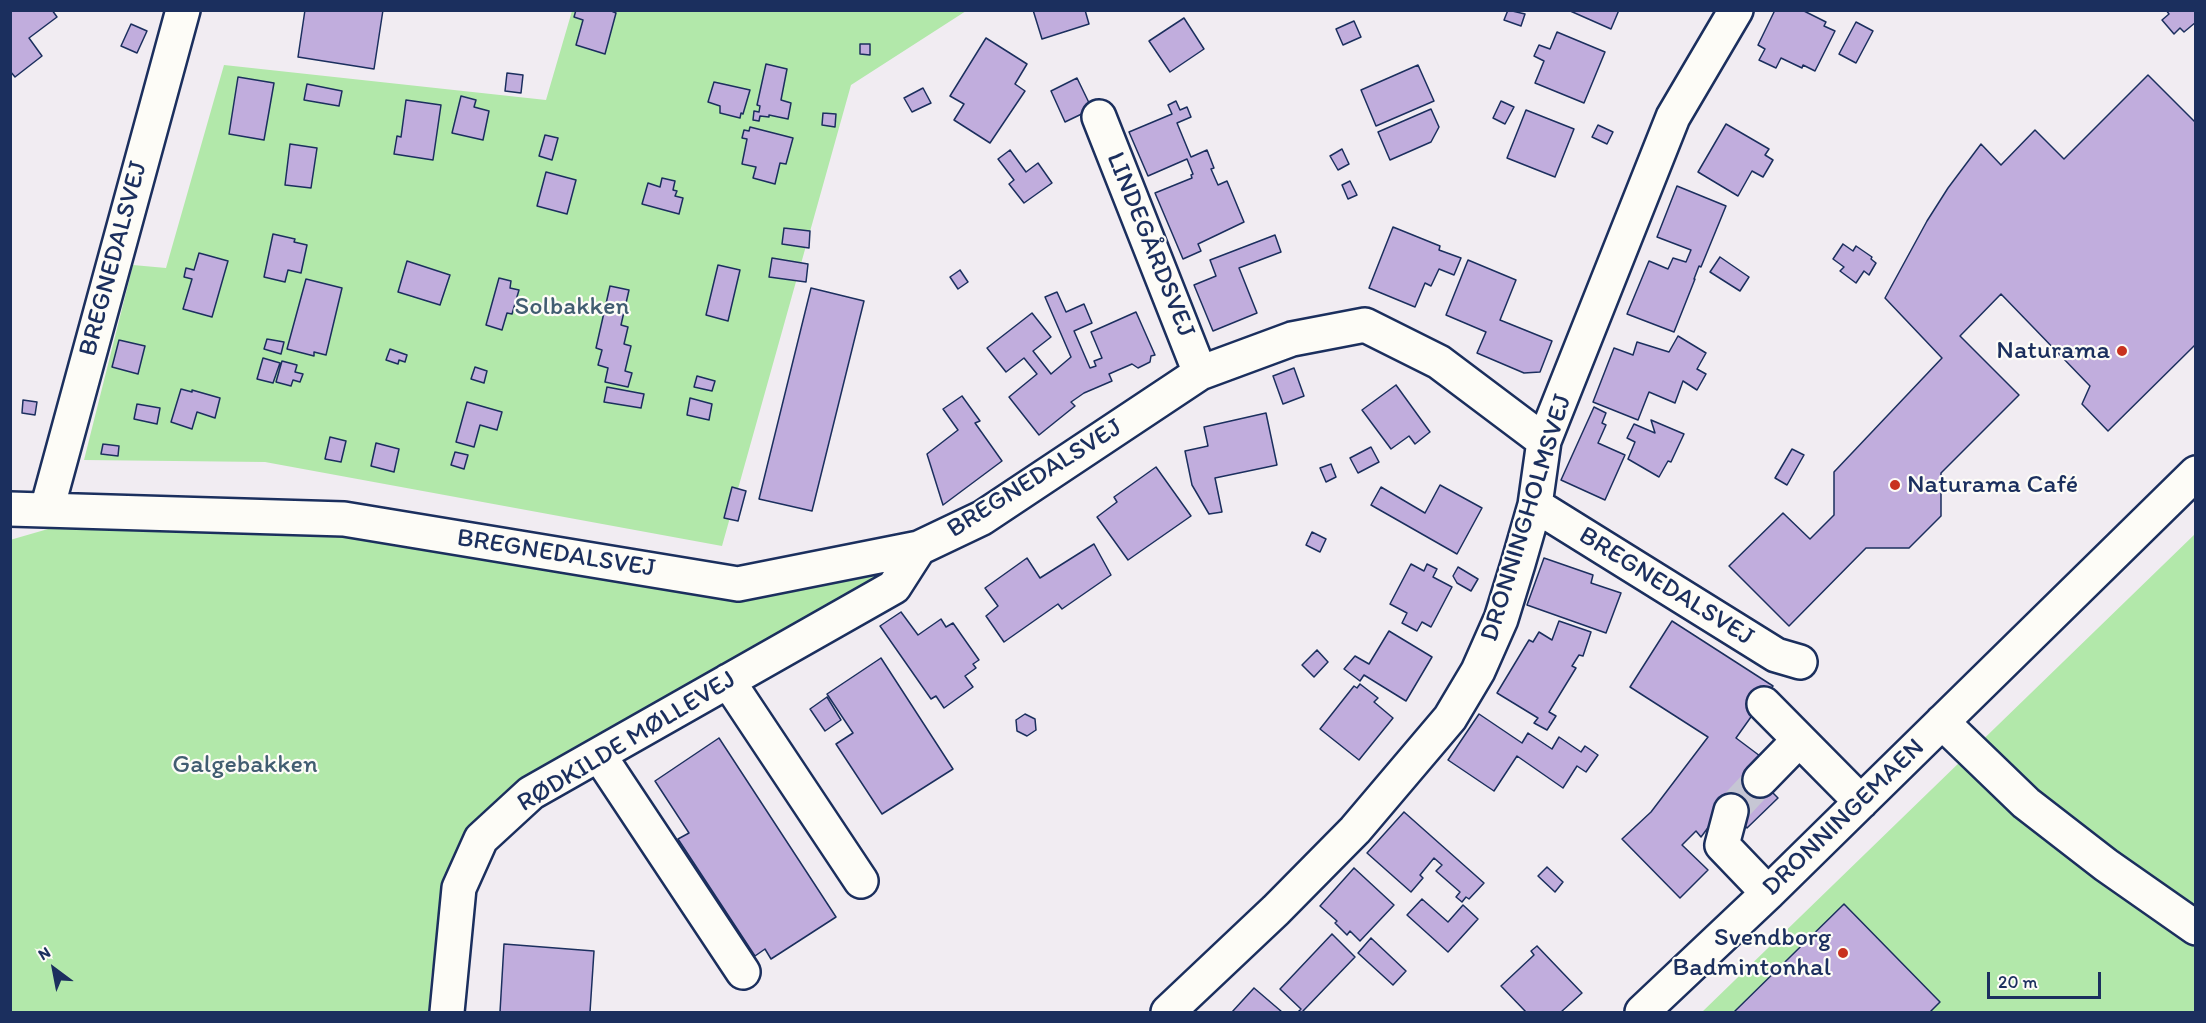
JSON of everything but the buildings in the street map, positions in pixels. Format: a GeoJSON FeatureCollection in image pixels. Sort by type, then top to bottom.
{"type":"FeatureCollection","features":[{"type":"Feature","properties":{"kind":"street","name":"BREGNEDALSVEJ"},"geometry":{"type":"LineString","coordinates":[[47,509],[183,10]]}},
{"type":"Feature","properties":{"kind":"street","name":"DRONNINGHOLMSVEJ"},"geometry":{"type":"LineString","coordinates":[[1168,1012],[1276,910],[1355,830],[1450,718],[1478,671],[1501,619],[1534,505],[1544,441],[1673,117],[1736,10]]}},
{"type":"Feature","properties":{"kind":"street","name":"LINDEGÅRDSVEJ"},"geometry":{"type":"LineString","coordinates":[[1099,117],[1200,373]]}},
{"type":"Feature","properties":{"kind":"street","name":"BREGNEDALSVEJ"},"geometry":{"type":"LineString","coordinates":[[10,509],[344,519],[738,584],[919,548],[982,518],[1200,373],[1292,339],[1365,325],[1439,362],[1544,441]]}},
{"type":"Feature","properties":{"kind":"street","name":"DRONNINGEMAEN"},"geometry":{"type":"LineString","coordinates":[[1642,1012],[1768,893],[2196,473]]}},
{"type":"Feature","properties":{"kind":"street","name":"BREGNEDALSVEJ"},"geometry":{"type":"LineString","coordinates":[[1534,505],[1776,655],[1800,662]]}},
{"type":"Feature","properties":{"kind":"street","name":"RØDKILDE MØLLEVEJ"},"geometry":{"type":"LineString","coordinates":[[447,1012],[459,888],[481,839],[531,793],[894,587],[919,548]]}},
{"type":"Feature","properties":{"kind":"street"},"geometry":{"type":"LineString","coordinates":[[728,681],[861,881]]}},
{"type":"Feature","properties":{"kind":"street"},"geometry":{"type":"LineString","coordinates":[[1764,704],[1861,802]]}},
{"type":"Feature","properties":{"kind":"street","name":"DRONNINGEMAEN"},"geometry":{"type":"LineString","coordinates":[[1942,722],[2026,803],[2196,928]]}},
{"type":"Feature","properties":{"kind":"street"},"geometry":{"type":"LineString","coordinates":[[1760,780],[1799,740]]}},
{"type":"Feature","properties":{"kind":"street"},"geometry":{"type":"LineString","coordinates":[[599,755],[743,972]]}},
{"type":"Feature","properties":{"kind":"street"},"geometry":{"type":"LineString","coordinates":[[1731,811],[1722,844],[1768,893]]}},
{"type":"Feature","properties":{"kind":"green space","name":"Solbakken"},"geometry":{"type":"Polygon","coordinates":[[[572,11],[966,11],[851,85],[722,546],[265,462],[84,460],[133,265],[166,268],[224,65],[546,100],[572,11]]]}},
{"type":"Feature","properties":{"kind":"green space","name":"Galgebakken"},"geometry":{"type":"Polygon","coordinates":[[[48,529],[272,530],[339,536],[725,599],[876,572],[878,590],[520,788],[447,884],[431,977],[429,1012],[11,1012],[10,540],[48,529]]]}},
{"type":"Feature","properties":{"kind":"green space"},"geometry":{"type":"Polygon","coordinates":[[[2195,534],[2195,1012],[1702,1012],[2195,534]]]}},
{"type":"Feature","properties":{"kind":"tunnel"},"geometry":{"type":"LineString","coordinates":[[1731,811],[1760,780]]}},
{"type":"Feature","properties":{"kind":"place","name":"Naturama"},"geometry":{"type":"Point","coordinates":[2122,351]}},
{"type":"Feature","properties":{"kind":"place","name":"Naturama Café"},"geometry":{"type":"Point","coordinates":[1895,485]}},
{"type":"Feature","properties":{"kind":"place","name":"Svendborg Badmintonhal"},"geometry":{"type":"Point","coordinates":[1843,953]}}]}
